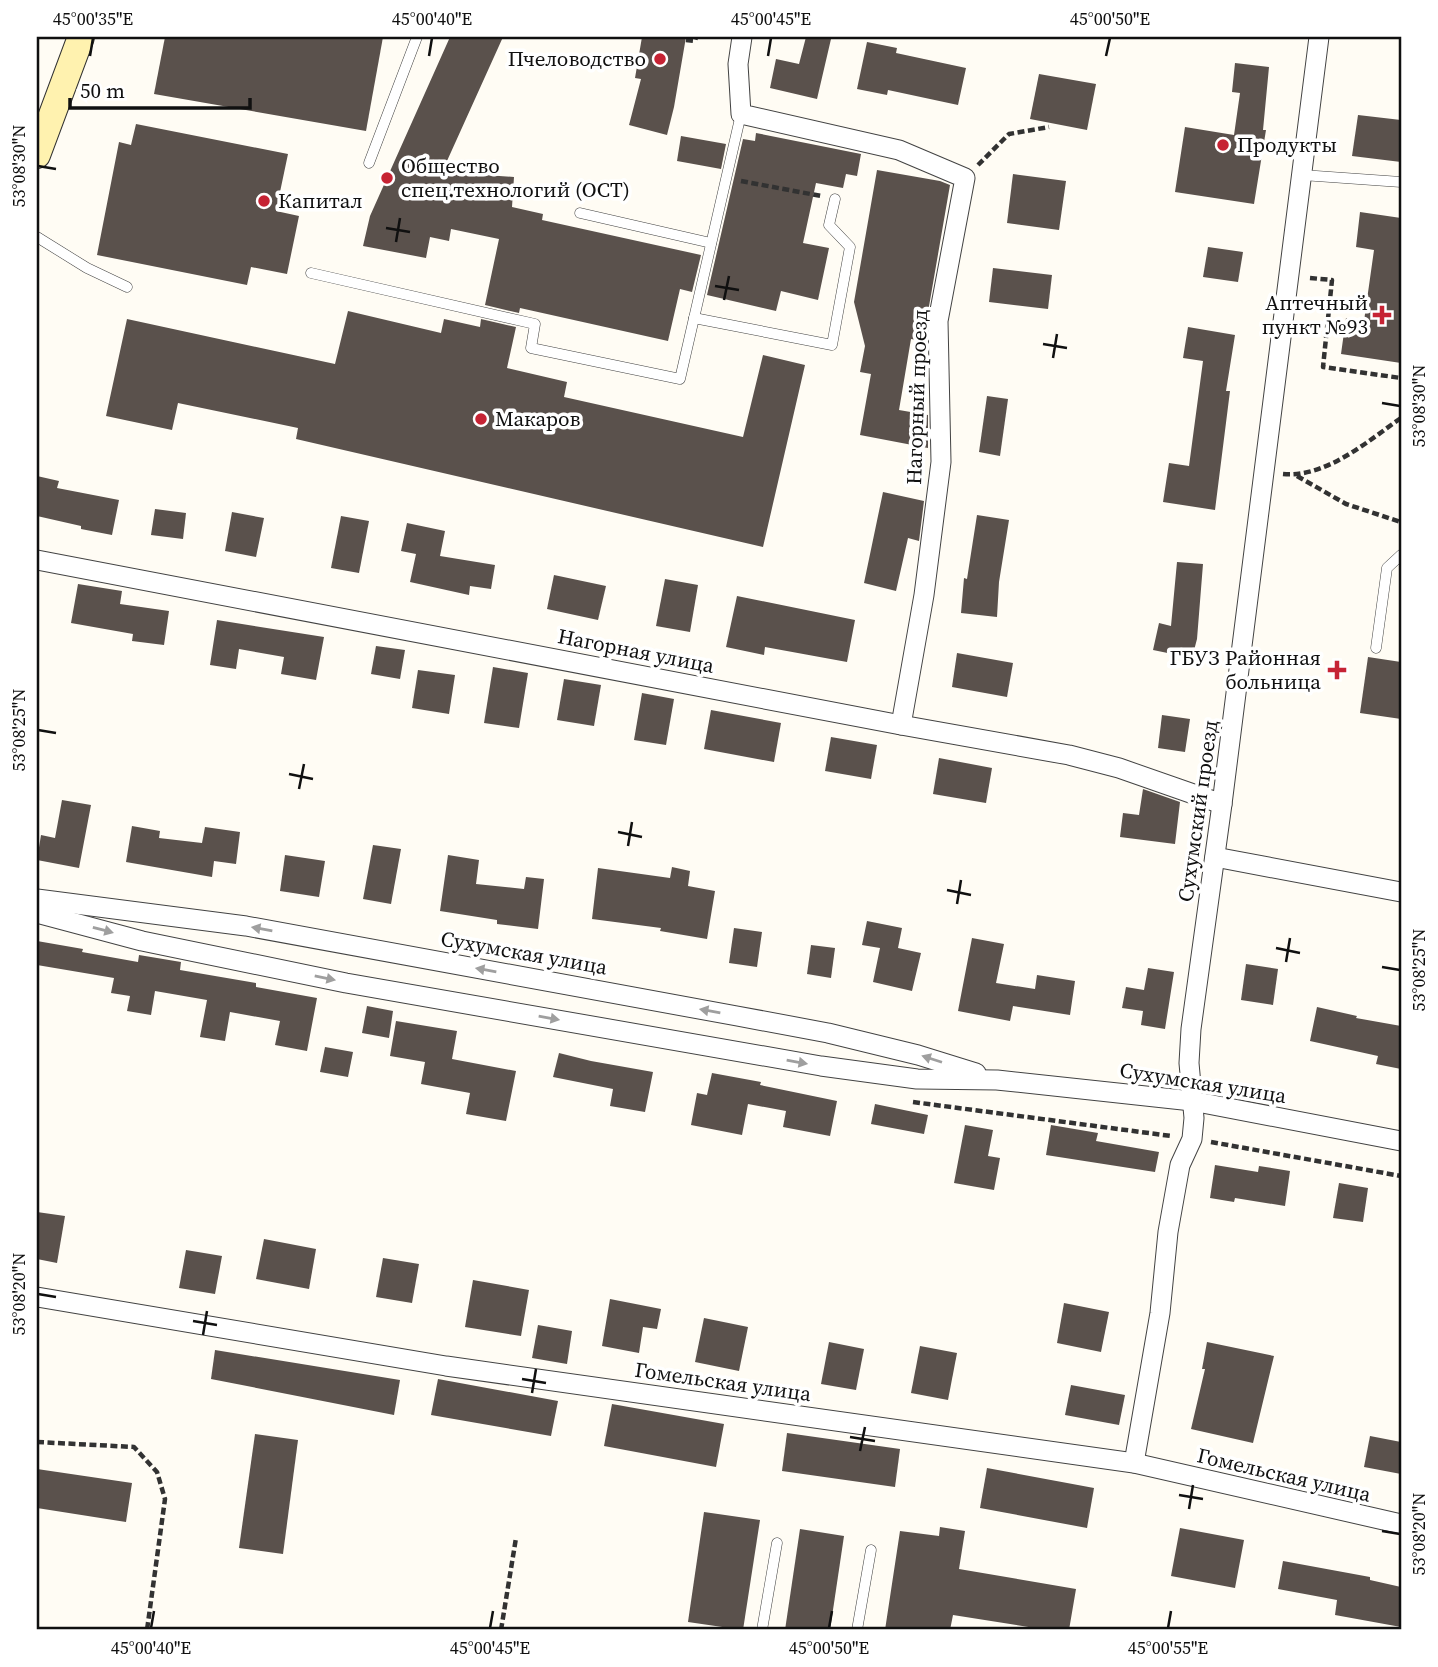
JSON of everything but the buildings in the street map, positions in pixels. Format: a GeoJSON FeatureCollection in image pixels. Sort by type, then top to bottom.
{"type":"FeatureCollection","features":[{"type":"Feature","properties":{"kind":"street"},"geometry":{"type":"LineString","coordinates":[[37,155],[81,37]]}},
{"type":"Feature","properties":{"kind":"street"},"geometry":{"type":"LineString","coordinates":[[742,37],[738,64],[741,114],[899,150],[965,178]]}},
{"type":"Feature","properties":{"kind":"street","name":"Сухумский проезд"},"geometry":{"type":"LineString","coordinates":[[1134,1463],[1160,1313],[1168,1232],[1180,1165],[1192,1139],[1194,1118],[1189,1063],[1191,1029],[1319,37]]}},
{"type":"Feature","properties":{"kind":"street","name":"Нагорный проезд"},"geometry":{"type":"LineString","coordinates":[[901,725],[925,595],[941,462],[938,321],[965,178]]}},
{"type":"Feature","properties":{"kind":"street","name":"Нагорная улица"},"geometry":{"type":"LineString","coordinates":[[37,560],[1069,755],[1119,768],[1222,804]]}},
{"type":"Feature","properties":{"kind":"street"},"geometry":{"type":"LineString","coordinates":[[1215,857],[1401,892]]}},
{"type":"Feature","properties":{"kind":"street","name":"Сухумская улица"},"geometry":{"type":"LineString","coordinates":[[37,899],[246,926],[828,1033],[918,1055],[997,1080]]}},
{"type":"Feature","properties":{"kind":"street","name":"Сухумская улица"},"geometry":{"type":"LineString","coordinates":[[37,913],[142,941],[346,983],[808,1064],[917,1079],[997,1080],[1192,1101],[1401,1141]]}},
{"type":"Feature","properties":{"kind":"street","name":"Гомельская улица"},"geometry":{"type":"LineString","coordinates":[[37,1297],[446,1366],[1134,1463],[1401,1524]]}},
{"type":"Feature","properties":{"kind":"lane"},"geometry":{"type":"LineString","coordinates":[[369,163],[417,37]]}},
{"type":"Feature","properties":{"kind":"lane"},"geometry":{"type":"LineString","coordinates":[[311,273],[535,324],[531,348],[680,379],[741,114]]}},
{"type":"Feature","properties":{"kind":"lane"},"geometry":{"type":"LineString","coordinates":[[1303,175],[1401,182]]}},
{"type":"Feature","properties":{"kind":"lane"},"geometry":{"type":"LineString","coordinates":[[694,318],[832,345],[850,247],[829,225],[835,199]]}},
{"type":"Feature","properties":{"kind":"lane"},"geometry":{"type":"LineString","coordinates":[[580,213],[711,243]]}},
{"type":"Feature","properties":{"kind":"lane"},"geometry":{"type":"LineString","coordinates":[[37,237],[87,268],[127,287]]}},
{"type":"Feature","properties":{"kind":"lane"},"geometry":{"type":"LineString","coordinates":[[1376,648],[1387,568],[1401,555]]}},
{"type":"Feature","properties":{"kind":"lane"},"geometry":{"type":"LineString","coordinates":[[762,1630],[778,1543]]}},
{"type":"Feature","properties":{"kind":"lane"},"geometry":{"type":"LineString","coordinates":[[857,1630],[871,1550]]}},
{"type":"Feature","properties":{"kind":"path"},"geometry":{"type":"LineString","coordinates":[[686,40],[695,41],[696,37]]}},
{"type":"Feature","properties":{"kind":"path"},"geometry":{"type":"LineString","coordinates":[[965,178],[1009,134],[1049,127]]}},
{"type":"Feature","properties":{"kind":"path"},"geometry":{"type":"LineString","coordinates":[[726,178],[835,199]]}},
{"type":"Feature","properties":{"kind":"path"},"geometry":{"type":"LineString","coordinates":[[1290,276],[1332,280],[1323,367],[1401,378]]}},
{"type":"Feature","properties":{"kind":"path"},"geometry":{"type":"LineString","coordinates":[[1264,472],[1297,475],[1346,457],[1401,418]]}},
{"type":"Feature","properties":{"kind":"path"},"geometry":{"type":"LineString","coordinates":[[1297,475],[1346,504],[1401,522]]}},
{"type":"Feature","properties":{"kind":"path"},"geometry":{"type":"LineString","coordinates":[[37,1442],[134,1447],[157,1472],[165,1499],[147,1630]]}},
{"type":"Feature","properties":{"kind":"path"},"geometry":{"type":"LineString","coordinates":[[501,1630],[516,1538]]}},
{"type":"Feature","properties":{"kind":"place","name":"Пчеловодство"},"geometry":{"type":"Point","coordinates":[660,59]}},
{"type":"Feature","properties":{"kind":"place","name":"Продукты"},"geometry":{"type":"Point","coordinates":[1223,145]}},
{"type":"Feature","properties":{"kind":"place","name":"Общество спец.технологий (ОСТ)"},"geometry":{"type":"Point","coordinates":[387,178]}},
{"type":"Feature","properties":{"kind":"place","name":"Капитал"},"geometry":{"type":"Point","coordinates":[264,201]}},
{"type":"Feature","properties":{"kind":"place","name":"Аптечный пункт №93"},"geometry":{"type":"Point","coordinates":[1382,315]}},
{"type":"Feature","properties":{"kind":"place","name":"Макаров"},"geometry":{"type":"Point","coordinates":[481,419]}},
{"type":"Feature","properties":{"kind":"place","name":"ГБУЗ Районная больница"},"geometry":{"type":"Point","coordinates":[1337,670]}}]}
